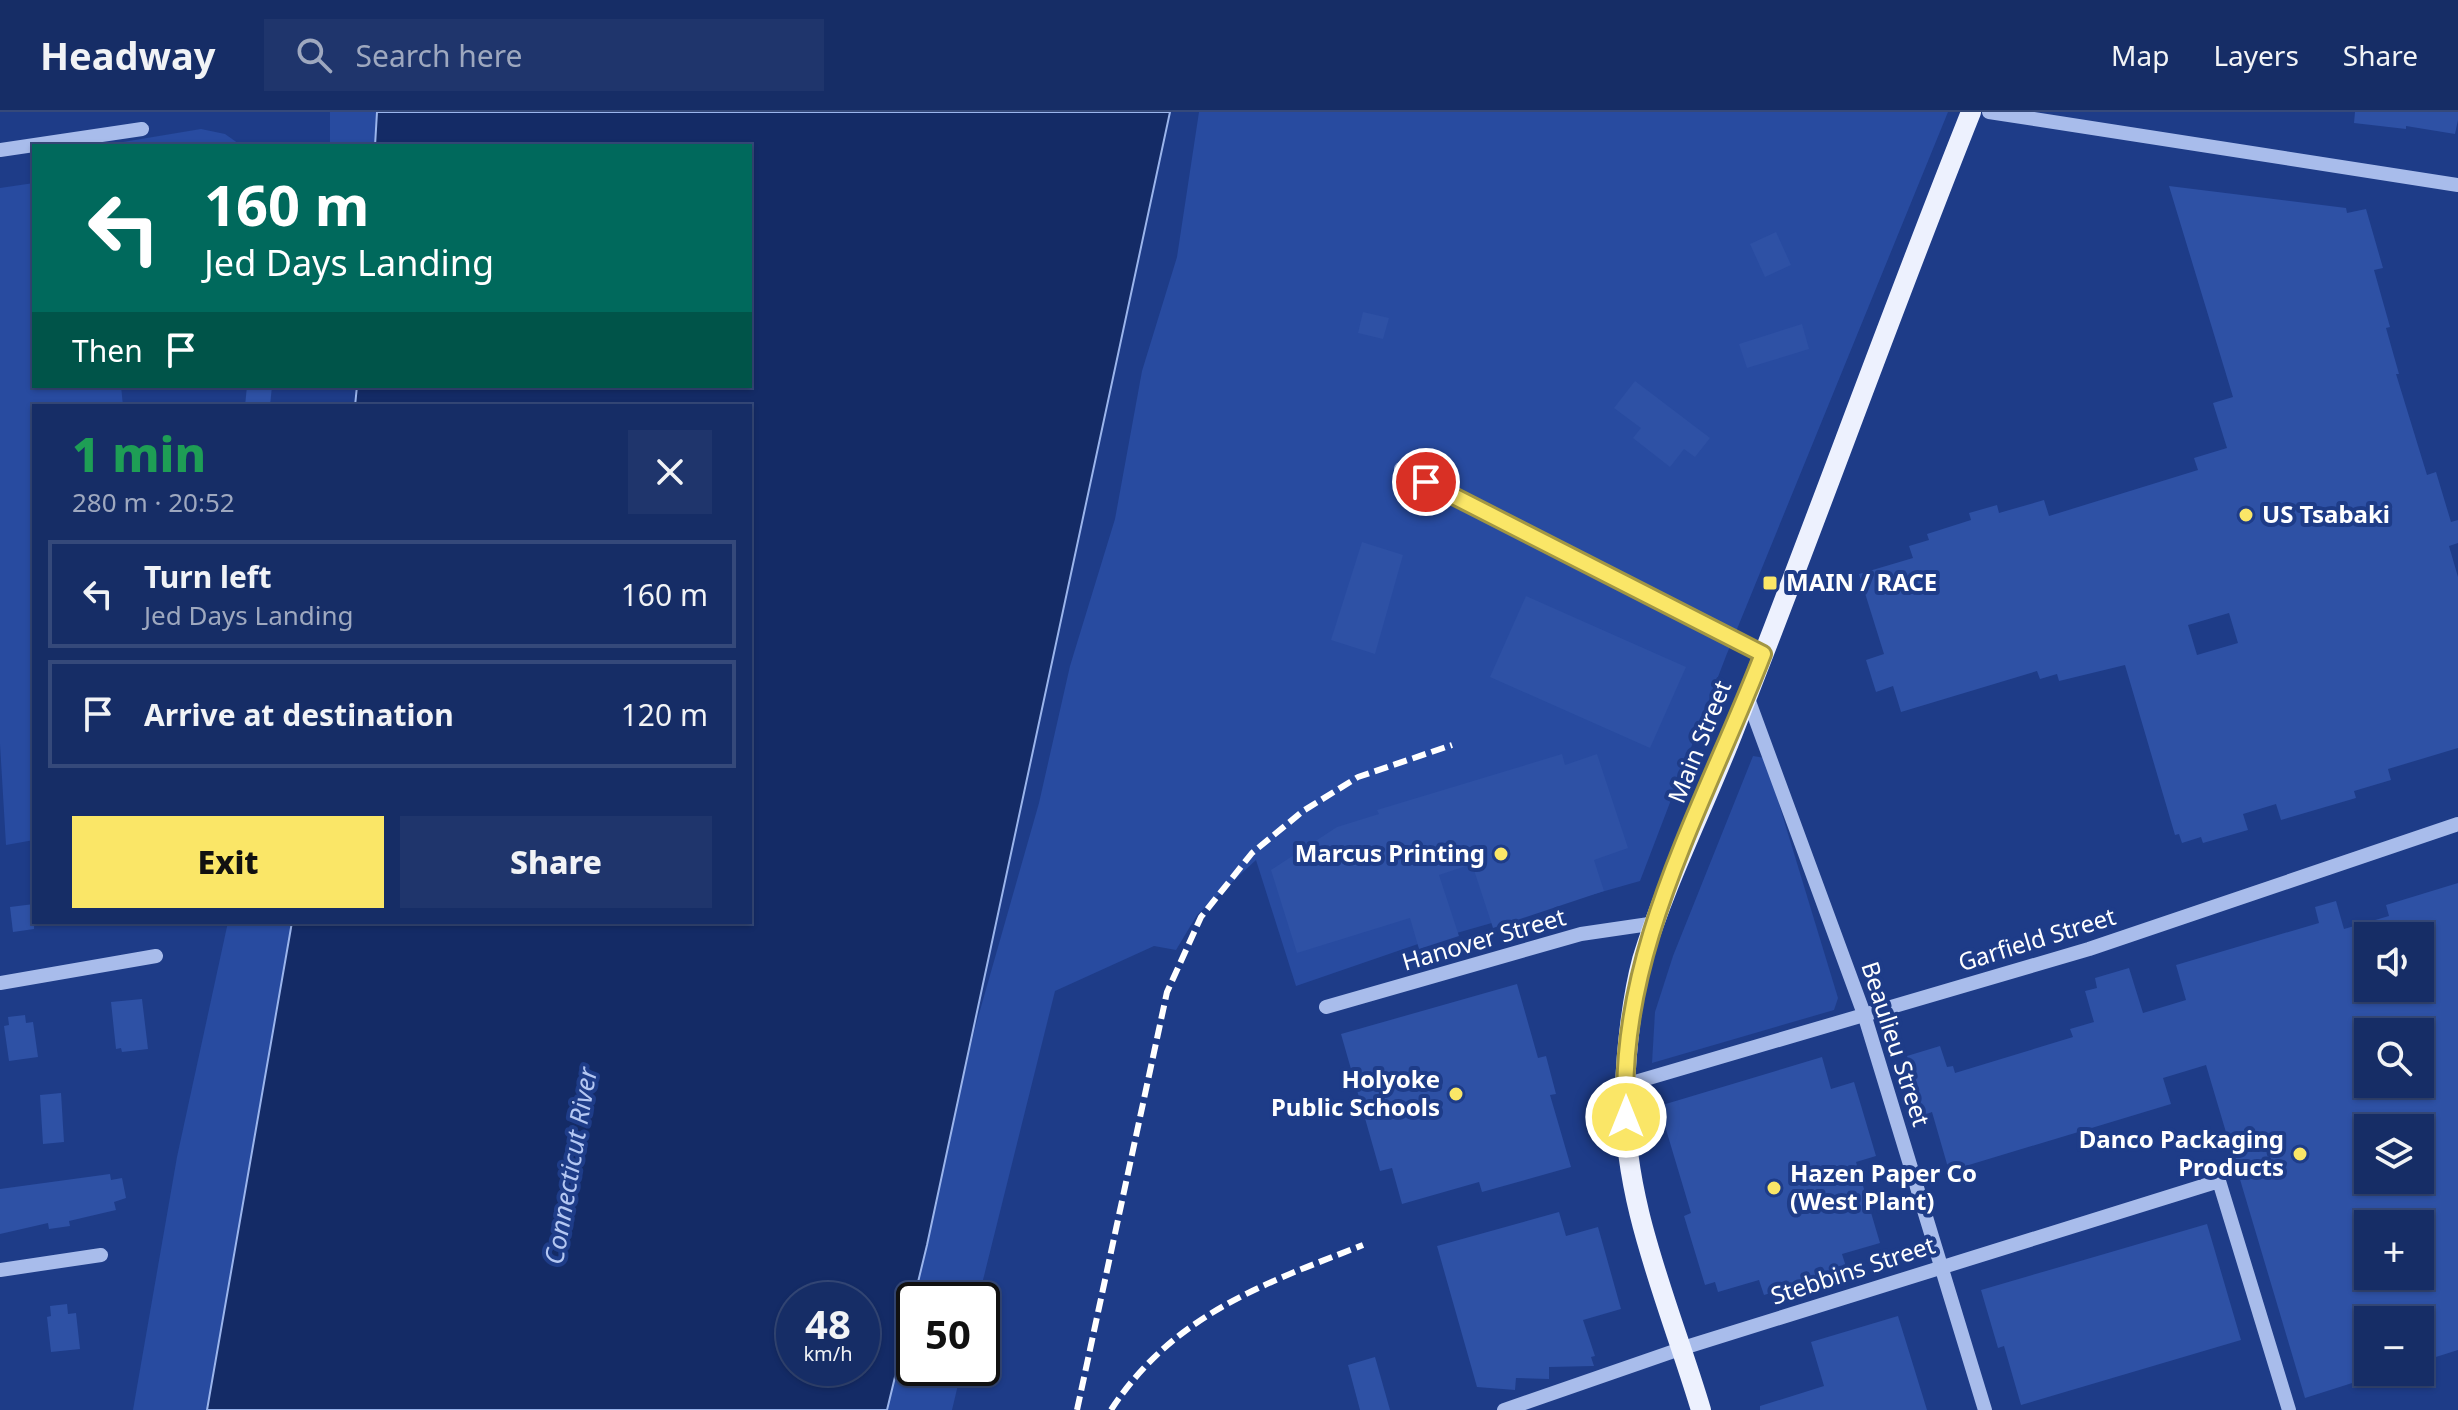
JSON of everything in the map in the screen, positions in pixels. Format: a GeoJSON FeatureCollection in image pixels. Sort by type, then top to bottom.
{"type":"FeatureCollection","features":[{"type":"Feature","properties":{"kind":"main road","name":"Main Street"},"geometry":{"type":"LineString","coordinates":[[1701,1410],[1637,1210],[1625,1085],[1641,963],[1747,696],[1883,330],[1971,112]]}},
{"type":"Feature","properties":{"kind":"street"},"geometry":{"type":"LineString","coordinates":[[1989,112],[2458,185]]}},
{"type":"Feature","properties":{"kind":"street"},"geometry":{"type":"LineString","coordinates":[[41,144],[142,129]]}},
{"type":"Feature","properties":{"kind":"street"},"geometry":{"type":"LineString","coordinates":[[0,150],[32,145]]}},
{"type":"Feature","properties":{"kind":"street"},"geometry":{"type":"LineString","coordinates":[[1401,469],[1763,654]]}},
{"type":"Feature","properties":{"kind":"street","name":"Beaulieu Street"},"geometry":{"type":"LineString","coordinates":[[1747,696],[1864,1014],[1985,1410]]}},
{"type":"Feature","properties":{"kind":"street","name":"Garfield Street"},"geometry":{"type":"LineString","coordinates":[[1625,1085],[2089,949],[2458,824]]}},
{"type":"Feature","properties":{"kind":"street","name":"Hanover Street"},"geometry":{"type":"LineString","coordinates":[[1326,1007],[1581,934],[1656,923]]}},
{"type":"Feature","properties":{"kind":"street"},"geometry":{"type":"LineString","coordinates":[[0,983],[156,956]]}},
{"type":"Feature","properties":{"kind":"street","name":"Stebbins Street"},"geometry":{"type":"LineString","coordinates":[[1504,1410],[1683,1348],[1942,1265],[2219,1181],[2289,1410]]}},
{"type":"Feature","properties":{"kind":"street"},"geometry":{"type":"LineString","coordinates":[[0,1270],[101,1255]]}},
{"type":"Feature","properties":{"kind":"shaded area"},"geometry":{"type":"Polygon","coordinates":[[[330,112],[377,112],[375,144],[330,144],[330,112]]]}},
{"type":"Feature","properties":{"kind":"shaded area"},"geometry":{"type":"Polygon","coordinates":[[[1199,112],[1948,112],[1726,656],[1640,881],[1418,944],[1296,986],[1256,860],[1197,915],[1176,950],[1154,946],[1055,991],[982,1282],[914,1282],[975,1028],[1039,803],[1070,666],[1115,519],[1142,371],[1177,257],[1199,112]]]}},
{"type":"Feature","properties":{"kind":"shaded area"},"geometry":{"type":"Polygon","coordinates":[[[201,129],[225,134],[239,144],[111,144],[201,129]]]}},
{"type":"Feature","properties":{"kind":"shaded area"},"geometry":{"type":"Polygon","coordinates":[[[32,183],[32,388],[121,388],[123,404],[32,404],[32,840],[6,845],[0,744],[0,188],[32,183]]]}},
{"type":"Feature","properties":{"kind":"shaded area"},"geometry":{"type":"Polygon","coordinates":[[[1753,756],[1765,758],[1838,998],[1834,1010],[1652,1063],[1655,1012],[1673,956],[1753,756]]]}},
{"type":"Feature","properties":{"kind":"shaded area"},"geometry":{"type":"Polygon","coordinates":[[[228,924],[292,924],[207,1410],[133,1410],[177,1157],[228,924]]]}},
{"type":"Feature","properties":{"kind":"shaded area"},"geometry":{"type":"Polygon","coordinates":[[[896,1360],[896,1386],[958,1386],[952,1410],[884,1410],[896,1360]]]}},
{"type":"Feature","properties":{"kind":"water","name":"Connecticut River"},"geometry":{"type":"Polygon","coordinates":[[[377,112],[1170,112],[927,1245],[918,1282],[896,1282],[896,1373],[887,1410],[207,1410],[292,924],[752,924],[752,404],[355,404],[357,388],[752,388],[752,144],[375,144],[377,112]]]}},
{"type":"Feature","properties":{"kind":"building"},"geometry":{"type":"Polygon","coordinates":[[[2355,112],[2458,112],[2458,120],[2455,134],[2406,126],[2406,129],[2354,123],[2355,112]]]}},
{"type":"Feature","properties":{"kind":"building","name":"US Tsabaki"},"geometry":{"type":"Polygon","coordinates":[[[2169,186],[2346,208],[2347,213],[2366,209],[2383,268],[2374,270],[2390,327],[2386,328],[2399,374],[2396,374],[2427,475],[2436,472],[2451,522],[2458,520],[2458,543],[2449,546],[2458,577],[2458,748],[2388,769],[2391,780],[2354,791],[2356,798],[2281,820],[2276,804],[2243,814],[2248,830],[2203,843],[2201,837],[2182,843],[2179,834],[2175,835],[2125,665],[2059,681],[2057,674],[2040,679],[2037,671],[1901,712],[1893,686],[1876,692],[1866,660],[1884,654],[1859,574],[1913,558],[1909,546],[1929,540],[1927,534],[1971,520],[1969,513],[1997,505],[1999,513],[2044,500],[2049,516],[2198,470],[2194,458],[2227,448],[2213,403],[2233,397],[2169,186]],[[2229,613],[2188,625],[2197,655],[2238,643],[2229,613]]]}},
{"type":"Feature","properties":{"kind":"building"},"geometry":{"type":"Polygon","coordinates":[[[1776,232],[1791,265],[1765,277],[1750,244],[1776,232]]]}},
{"type":"Feature","properties":{"kind":"building"},"geometry":{"type":"Polygon","coordinates":[[[1363,312],[1389,318],[1383,339],[1358,333],[1363,312]]]}},
{"type":"Feature","properties":{"kind":"building"},"geometry":{"type":"Polygon","coordinates":[[[1802,324],[1809,349],[1747,368],[1739,344],[1802,324]]]}},
{"type":"Feature","properties":{"kind":"building"},"geometry":{"type":"Polygon","coordinates":[[[1635,381],[1710,438],[1695,457],[1684,449],[1670,467],[1633,438],[1641,428],[1614,408],[1635,381]]]}},
{"type":"Feature","properties":{"kind":"building"},"geometry":{"type":"Polygon","coordinates":[[[247,388],[272,388],[270,404],[245,404],[247,388]]]}},
{"type":"Feature","properties":{"kind":"building"},"geometry":{"type":"Polygon","coordinates":[[[1362,542],[1403,555],[1375,654],[1331,640],[1362,542]]]}},
{"type":"Feature","properties":{"kind":"building"},"geometry":{"type":"Polygon","coordinates":[[[1526,596],[1686,667],[1650,748],[1490,677],[1526,596]]]}},
{"type":"Feature","properties":{"kind":"building","name":"Marcus Printing"},"geometry":{"type":"Polygon","coordinates":[[[1562,754],[1565,765],[1597,754],[1628,848],[1594,860],[1604,891],[1493,928],[1472,864],[1439,875],[1459,936],[1419,949],[1410,918],[1297,953],[1271,870],[1337,827],[1379,814],[1377,810],[1562,754]]]}},
{"type":"Feature","properties":{"kind":"building","name":"Danco Packaging Products"},"geometry":{"type":"Polygon","coordinates":[[[2458,883],[2458,1350],[2434,1358],[2434,1306],[2354,1306],[2354,1382],[2305,1398],[2206,1065],[2163,1078],[2171,1104],[1949,1171],[1932,1112],[1924,1115],[1907,1056],[1940,1046],[1947,1067],[1953,1066],[1955,1073],[2073,1037],[2070,1029],[2094,1022],[2085,991],[2097,988],[2095,978],[2129,968],[2143,1013],[2186,1000],[2176,965],[2319,923],[2315,907],[2336,901],[2344,929],[2354,926],[2354,1002],[2434,1002],[2434,922],[2368,922],[2389,916],[2386,905],[2458,883]]]}},
{"type":"Feature","properties":{"kind":"building"},"geometry":{"type":"Polygon","coordinates":[[[32,904],[34,929],[13,932],[10,907],[32,904]]]}},
{"type":"Feature","properties":{"kind":"building","name":"Holyoke Public Schools"},"geometry":{"type":"Polygon","coordinates":[[[1517,984],[1538,1058],[1546,1056],[1556,1094],[1550,1095],[1571,1167],[1482,1192],[1479,1182],[1402,1204],[1392,1168],[1380,1171],[1341,1034],[1517,984]]]}},
{"type":"Feature","properties":{"kind":"building"},"geometry":{"type":"Polygon","coordinates":[[[142,999],[148,1049],[122,1052],[121,1048],[116,1049],[111,1002],[142,999]]]}},
{"type":"Feature","properties":{"kind":"building"},"geometry":{"type":"Polygon","coordinates":[[[25,1015],[26,1023],[33,1022],[38,1057],[9,1061],[4,1026],[9,1025],[8,1017],[25,1015]]]}},
{"type":"Feature","properties":{"kind":"building","name":"Hazen Paper Co (West Plant)"},"geometry":{"type":"Polygon","coordinates":[[[1822,1057],[1831,1089],[1854,1082],[1876,1156],[1856,1162],[1880,1243],[1842,1254],[1847,1270],[1764,1295],[1759,1280],[1718,1292],[1715,1282],[1705,1285],[1684,1216],[1691,1213],[1659,1106],[1822,1057]]]}},
{"type":"Feature","properties":{"kind":"building"},"geometry":{"type":"Polygon","coordinates":[[[61,1093],[64,1142],[43,1144],[40,1095],[61,1093]]]}},
{"type":"Feature","properties":{"kind":"building"},"geometry":{"type":"Polygon","coordinates":[[[110,1174],[111,1180],[122,1178],[126,1198],[114,1202],[116,1210],[69,1221],[70,1226],[49,1229],[48,1223],[0,1234],[0,1189],[110,1174]]]}},
{"type":"Feature","properties":{"kind":"building"},"geometry":{"type":"Polygon","coordinates":[[[1559,1212],[1566,1236],[1598,1227],[1621,1309],[1583,1320],[1595,1356],[1591,1357],[1594,1366],[1549,1367],[1549,1379],[1516,1378],[1515,1390],[1477,1387],[1437,1246],[1559,1212]]]}},
{"type":"Feature","properties":{"kind":"building"},"geometry":{"type":"Polygon","coordinates":[[[2207,1224],[2241,1340],[2021,1405],[2004,1346],[1998,1348],[1981,1290],[2207,1224]]]}},
{"type":"Feature","properties":{"kind":"building"},"geometry":{"type":"Polygon","coordinates":[[[67,1304],[68,1314],[76,1313],[80,1349],[51,1352],[47,1317],[51,1316],[50,1306],[67,1304]]]}},
{"type":"Feature","properties":{"kind":"building"},"geometry":{"type":"Polygon","coordinates":[[[1898,1316],[1927,1410],[1760,1410],[1760,1406],[1824,1386],[1811,1342],[1898,1316]]]}},
{"type":"Feature","properties":{"kind":"building"},"geometry":{"type":"Polygon","coordinates":[[[1375,1357],[1390,1410],[1360,1410],[1348,1365],[1375,1357]]]}},
{"type":"Feature","properties":{"kind":"railway"},"geometry":{"type":"LineString","coordinates":[[1077,1410],[1167,992],[1201,917],[1252,853],[1303,811],[1358,777],[1452,745]]}},
{"type":"Feature","properties":{"kind":"railway"},"geometry":{"type":"LineString","coordinates":[[1111,1410],[1162,1350],[1192,1326],[1256,1289],[1363,1245]]}},
{"type":"Feature","properties":{"kind":"place","name":"US Tsabaki"},"geometry":{"type":"Point","coordinates":[2246,515]}},
{"type":"Feature","properties":{"kind":"place","name":"MAIN / RACE"},"geometry":{"type":"Point","coordinates":[1770,583]}},
{"type":"Feature","properties":{"kind":"place","name":"Marcus Printing"},"geometry":{"type":"Point","coordinates":[1501,854]}},
{"type":"Feature","properties":{"kind":"place","name":"Holyoke Public Schools"},"geometry":{"type":"Point","coordinates":[1456,1094]}},
{"type":"Feature","properties":{"kind":"place","name":"Danco Packaging Products"},"geometry":{"type":"Point","coordinates":[2300,1154]}},
{"type":"Feature","properties":{"kind":"place","name":"Hazen Paper Co (West Plant)"},"geometry":{"type":"Point","coordinates":[1774,1188]}},
{"type":"Feature","properties":{"kind":"route"},"geometry":{"type":"LineString","coordinates":[[1426,482],[1763,654],[1734,731],[1674,870],[1641,963],[1625,1091],[1626,1117]]}}]}
